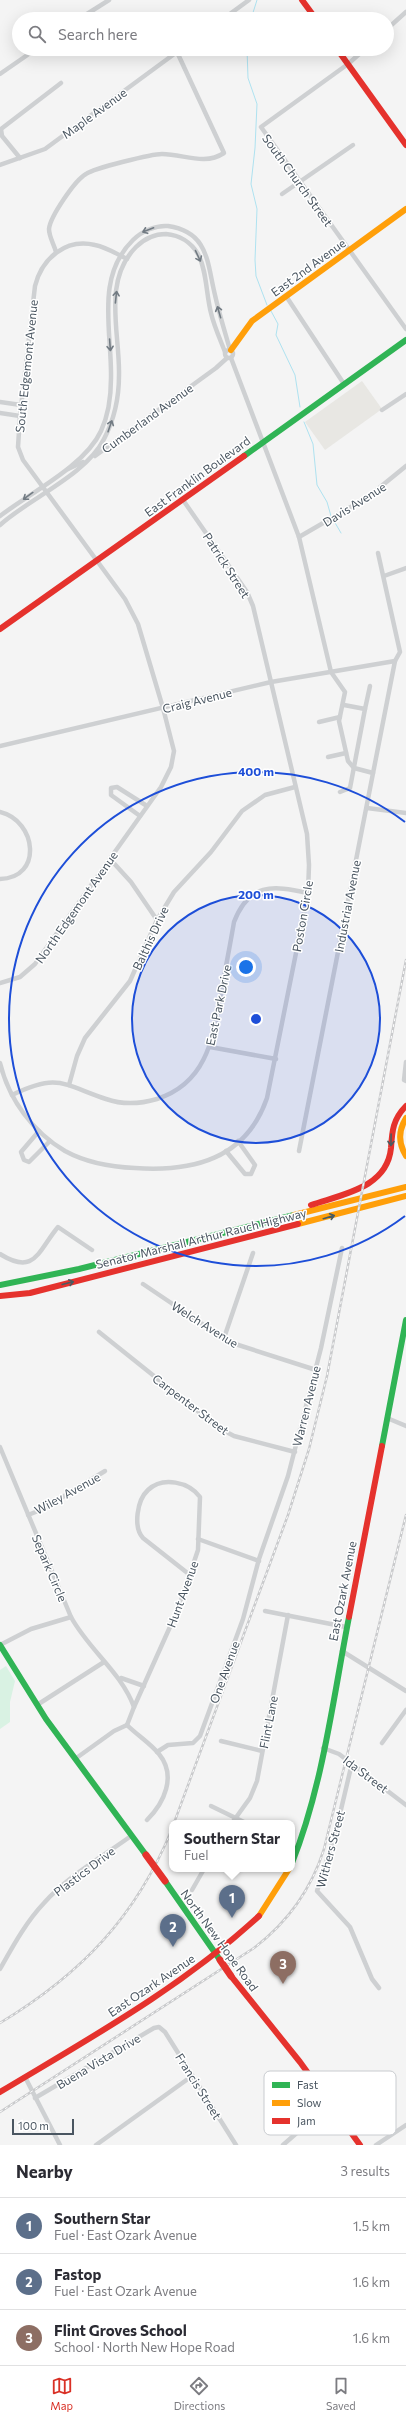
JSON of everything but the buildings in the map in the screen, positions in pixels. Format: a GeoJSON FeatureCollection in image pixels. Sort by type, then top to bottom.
{"type":"FeatureCollection","features":[{"type":"Feature","properties":{"kind":"main road"},"geometry":{"type":"LineString","coordinates":[[302,0],[311,12]]}},
{"type":"Feature","properties":{"kind":"main road"},"geometry":{"type":"LineString","coordinates":[[342,56],[406,144]]}},
{"type":"Feature","properties":{"kind":"main road","name":"East 2nd Avenue"},"geometry":{"type":"LineString","coordinates":[[229,354],[252,321],[406,209]]}},
{"type":"Feature","properties":{"kind":"main road","name":"East Franklin Boulevard"},"geometry":{"type":"LineString","coordinates":[[0,629],[98,561],[406,340]]}},
{"type":"Feature","properties":{"kind":"main road"},"geometry":{"type":"LineString","coordinates":[[252,1224],[338,1196],[376,1180],[384,1172],[390,1161],[391,1133],[395,1119],[406,1106]]}},
{"type":"Feature","properties":{"kind":"main road"},"geometry":{"type":"LineString","coordinates":[[406,1118],[399,1136],[401,1148],[406,1156]]}},
{"type":"Feature","properties":{"kind":"main road","name":"Senator Marshall Arthur Rauch Highway"},"geometry":{"type":"LineString","coordinates":[[0,1285],[79,1269],[252,1224],[406,1187]]}},
{"type":"Feature","properties":{"kind":"main road","name":"Senator Marshall Arthur Rauch Highway"},"geometry":{"type":"LineString","coordinates":[[0,1298],[30,1292],[406,1196]]}},
{"type":"Feature","properties":{"kind":"main road","name":"East Ozark Avenue"},"geometry":{"type":"LineString","coordinates":[[295,1848],[309,1813],[323,1748],[406,1320]]}},
{"type":"Feature","properties":{"kind":"main road","name":"North New Hope Road"},"geometry":{"type":"LineString","coordinates":[[0,1645],[37,1706],[165,1881],[231,1976],[306,2071]]}},
{"type":"Feature","properties":{"kind":"main road","name":"East Ozark Avenue"},"geometry":{"type":"LineString","coordinates":[[0,2092],[129,2015],[218,1957],[262,1913],[287,1872]]}},
{"type":"Feature","properties":{"kind":"main road","name":"North New Hope Road"},"geometry":{"type":"LineString","coordinates":[[353,2135],[360,2145]]}},
{"type":"Feature","properties":{"kind":"street"},"geometry":{"type":"LineString","coordinates":[[90,12],[109,0]]}},
{"type":"Feature","properties":{"kind":"street"},"geometry":{"type":"LineString","coordinates":[[233,12],[249,0]]}},
{"type":"Feature","properties":{"kind":"street"},"geometry":{"type":"LineString","coordinates":[[394,23],[405,14]]}},
{"type":"Feature","properties":{"kind":"street"},"geometry":{"type":"LineString","coordinates":[[0,74],[26,56]]}},
{"type":"Feature","properties":{"kind":"street","name":"Maple Avenue"},"geometry":{"type":"LineString","coordinates":[[0,164],[45,149],[171,56]]}},
{"type":"Feature","properties":{"kind":"street"},"geometry":{"type":"LineString","coordinates":[[56,252],[49,232],[50,223],[76,183],[85,174],[155,155],[203,160],[213,159],[224,153],[182,56]]}},
{"type":"Feature","properties":{"kind":"street"},"geometry":{"type":"LineString","coordinates":[[348,64],[357,56]]}},
{"type":"Feature","properties":{"kind":"street","name":"South Church Street"},"geometry":{"type":"LineString","coordinates":[[348,64],[261,127],[406,329]]}},
{"type":"Feature","properties":{"kind":"street"},"geometry":{"type":"LineString","coordinates":[[20,158],[2,136],[1,129],[61,83]]}},
{"type":"Feature","properties":{"kind":"street"},"geometry":{"type":"LineString","coordinates":[[282,194],[353,145]]}},
{"type":"Feature","properties":{"kind":"street"},"geometry":{"type":"LineString","coordinates":[[0,516],[62,472],[94,442],[105,418],[111,379],[107,300],[113,274],[121,256],[135,237],[154,228],[174,228],[193,237],[207,256],[229,354]]}},
{"type":"Feature","properties":{"kind":"street"},"geometry":{"type":"LineString","coordinates":[[0,525],[90,459],[105,438],[117,400],[119,374],[115,308],[118,282],[127,259],[139,244],[152,236],[170,235],[190,244],[200,258],[211,313],[229,354],[262,444],[299,537],[330,672],[344,692],[344,705],[340,717],[348,761],[354,768],[373,773]]}},
{"type":"Feature","properties":{"kind":"street","name":"South Edgemont Avenue"},"geometry":{"type":"LineString","coordinates":[[98,561],[23,460],[18,447],[21,405],[35,286],[45,263],[56,252],[74,244],[99,246],[127,259]]}},
{"type":"Feature","properties":{"kind":"street"},"geometry":{"type":"LineString","coordinates":[[286,296],[344,384]]}},
{"type":"Feature","properties":{"kind":"street","name":"Cumberland Avenue"},"geometry":{"type":"LineString","coordinates":[[62,472],[90,459],[216,368],[229,354]]}},
{"type":"Feature","properties":{"kind":"street"},"geometry":{"type":"LineString","coordinates":[[382,410],[406,394]]}},
{"type":"Feature","properties":{"kind":"street"},"geometry":{"type":"LineString","coordinates":[[0,402],[21,405]]}},
{"type":"Feature","properties":{"kind":"street"},"geometry":{"type":"LineString","coordinates":[[0,414],[20,416]]}},
{"type":"Feature","properties":{"kind":"street","name":"Davis Avenue"},"geometry":{"type":"LineString","coordinates":[[299,537],[373,494],[406,466]]}},
{"type":"Feature","properties":{"kind":"street","name":"Patrick Street"},"geometry":{"type":"LineString","coordinates":[[183,500],[248,592],[271,682]]}},
{"type":"Feature","properties":{"kind":"street","name":"Industrial Avenue"},"geometry":{"type":"LineString","coordinates":[[299,1151],[395,661],[400,649],[378,553]]}},
{"type":"Feature","properties":{"kind":"street","name":"North Edgemont Avenue"},"geometry":{"type":"LineString","coordinates":[[0,984],[20,977],[32,968],[167,778],[173,762],[174,752],[163,708],[136,619],[98,561]]}},
{"type":"Feature","properties":{"kind":"street"},"geometry":{"type":"LineString","coordinates":[[384,576],[406,568]]}},
{"type":"Feature","properties":{"kind":"street","name":"Craig Avenue"},"geometry":{"type":"LineString","coordinates":[[0,746],[271,682],[395,661]]}},
{"type":"Feature","properties":{"kind":"street","name":"Poston Circle"},"geometry":{"type":"LineString","coordinates":[[0,1063],[12,1095],[25,1116],[39,1131],[50,1141],[74,1155],[97,1163],[156,1170],[177,1169],[201,1164],[226,1151],[238,1142],[253,1126],[265,1104],[276,1059],[308,892],[308,848],[296,787],[271,682]]}},
{"type":"Feature","properties":{"kind":"street"},"geometry":{"type":"LineString","coordinates":[[340,792],[350,788],[370,686]]}},
{"type":"Feature","properties":{"kind":"street"},"geometry":{"type":"LineString","coordinates":[[344,705],[365,709]]}},
{"type":"Feature","properties":{"kind":"street"},"geometry":{"type":"LineString","coordinates":[[319,722],[340,717]]}},
{"type":"Feature","properties":{"kind":"street"},"geometry":{"type":"LineString","coordinates":[[328,757],[346,753]]}},
{"type":"Feature","properties":{"kind":"street"},"geometry":{"type":"LineString","coordinates":[[140,816],[111,795],[111,788],[117,787],[147,806]]}},
{"type":"Feature","properties":{"kind":"street","name":"Balthis Drive"},"geometry":{"type":"LineString","coordinates":[[69,1085],[77,1056],[85,1038],[130,981],[157,920],[174,892],[211,852],[242,811],[265,795],[296,787]]}},
{"type":"Feature","properties":{"kind":"street"},"geometry":{"type":"LineString","coordinates":[[366,808],[406,813]]}},
{"type":"Feature","properties":{"kind":"street"},"geometry":{"type":"LineString","coordinates":[[0,812],[8,814],[19,823],[30,839],[31,848],[28,861],[22,871],[10,878],[0,879]]}},
{"type":"Feature","properties":{"kind":"street"},"geometry":{"type":"LineString","coordinates":[[110,859],[131,882],[157,920]]}},
{"type":"Feature","properties":{"kind":"street","name":"East Park Drive"},"geometry":{"type":"LineString","coordinates":[[12,1095],[42,1082],[69,1085],[119,1102],[138,1103],[168,1095],[186,1083],[201,1065],[210,1047],[234,922],[240,907],[250,897],[266,888],[282,887],[308,892]]}},
{"type":"Feature","properties":{"kind":"street"},"geometry":{"type":"LineString","coordinates":[[210,1047],[276,1059]]}},
{"type":"Feature","properties":{"kind":"street"},"geometry":{"type":"LineString","coordinates":[[406,1062],[404,1080],[406,1081]]}},
{"type":"Feature","properties":{"kind":"street"},"geometry":{"type":"LineString","coordinates":[[39,1131],[21,1152],[22,1159],[32,1161],[50,1141]]}},
{"type":"Feature","properties":{"kind":"street"},"geometry":{"type":"LineString","coordinates":[[226,1151],[244,1174],[251,1174],[255,1164],[238,1142]]}},
{"type":"Feature","properties":{"kind":"street"},"geometry":{"type":"LineString","coordinates":[[0,1254],[16,1262],[24,1264],[32,1262],[58,1227],[92,1250]]}},
{"type":"Feature","properties":{"kind":"street","name":"Warren Avenue"},"geometry":{"type":"LineString","coordinates":[[259,1561],[295,1452],[316,1370],[342,1248]]}},
{"type":"Feature","properties":{"kind":"street"},"geometry":{"type":"LineString","coordinates":[[224,1338],[253,1253]]}},
{"type":"Feature","properties":{"kind":"street","name":"Welch Avenue"},"geometry":{"type":"LineString","coordinates":[[143,1284],[224,1338],[243,1347],[316,1370]]}},
{"type":"Feature","properties":{"kind":"street","name":"Carpenter Street"},"geometry":{"type":"LineString","coordinates":[[99,1332],[219,1428],[234,1436],[295,1452]]}},
{"type":"Feature","properties":{"kind":"street"},"geometry":{"type":"LineString","coordinates":[[387,1418],[406,1426]]}},
{"type":"Feature","properties":{"kind":"street","name":"Separk Circle"},"geometry":{"type":"LineString","coordinates":[[0,1447],[71,1616],[81,1636],[119,1677],[134,1707]]}},
{"type":"Feature","properties":{"kind":"street","name":"Wiley Avenue"},"geometry":{"type":"LineString","coordinates":[[28,1515],[43,1508],[105,1471]]}},
{"type":"Feature","properties":{"kind":"street","name":"Hunt Avenue"},"geometry":{"type":"LineString","coordinates":[[134,1707],[178,1609],[190,1575],[198,1550],[201,1505],[200,1497],[196,1492],[173,1482],[159,1484],[144,1494],[136,1521],[137,1530],[143,1538],[190,1575]]}},
{"type":"Feature","properties":{"kind":"street"},"geometry":{"type":"LineString","coordinates":[[198,1539],[259,1561]]}},
{"type":"Feature","properties":{"kind":"street","name":"One Avenue"},"geometry":{"type":"LineString","coordinates":[[157,1752],[168,1745],[193,1743],[200,1736],[243,1619],[259,1561]]}},
{"type":"Feature","properties":{"kind":"street"},"geometry":{"type":"LineString","coordinates":[[265,1611],[346,1627]]}},
{"type":"Feature","properties":{"kind":"street","name":"Flint Lane"},"geometry":{"type":"LineString","coordinates":[[237,1818],[254,1791],[288,1615]]}},
{"type":"Feature","properties":{"kind":"street"},"geometry":{"type":"LineString","coordinates":[[0,1645],[31,1629],[71,1616]]}},
{"type":"Feature","properties":{"kind":"street"},"geometry":{"type":"LineString","coordinates":[[342,1651],[406,1691]]}},
{"type":"Feature","properties":{"kind":"street"},"geometry":{"type":"LineString","coordinates":[[37,1706],[104,1662]]}},
{"type":"Feature","properties":{"kind":"street","name":"Separk Circle"},"geometry":{"type":"LineString","coordinates":[[119,1677],[144,1686]]}},
{"type":"Feature","properties":{"kind":"street"},"geometry":{"type":"LineString","coordinates":[[75,1759],[114,1731],[127,1725],[134,1707]]}},
{"type":"Feature","properties":{"kind":"street"},"geometry":{"type":"LineString","coordinates":[[382,1743],[406,1710]]}},
{"type":"Feature","properties":{"kind":"street"},"geometry":{"type":"LineString","coordinates":[[127,1725],[157,1752],[166,1769],[167,1787],[160,1806],[147,1820]]}},
{"type":"Feature","properties":{"kind":"street"},"geometry":{"type":"LineString","coordinates":[[221,1741],[262,1751]]}},
{"type":"Feature","properties":{"kind":"street","name":"Ida Street"},"geometry":{"type":"LineString","coordinates":[[323,1748],[339,1754],[406,1805]]}},
{"type":"Feature","properties":{"kind":"street","name":"Withers Street"},"geometry":{"type":"LineString","coordinates":[[352,1763],[335,1835],[317,1891],[350,1927],[372,1979],[379,1988]]}},
{"type":"Feature","properties":{"kind":"street"},"geometry":{"type":"LineString","coordinates":[[211,1806],[241,1820]]}},
{"type":"Feature","properties":{"kind":"street","name":"Plastics Drive"},"geometry":{"type":"LineString","coordinates":[[0,1969],[24,1928],[45,1901],[71,1878],[131,1836]]}},
{"type":"Feature","properties":{"kind":"street"},"geometry":{"type":"LineString","coordinates":[[192,1890],[202,1872]]}},
{"type":"Feature","properties":{"kind":"street","name":"Buena Vista Drive"},"geometry":{"type":"LineString","coordinates":[[36,2098],[154,2028],[161,2028]]}},
{"type":"Feature","properties":{"kind":"street","name":"Francis Street"},"geometry":{"type":"LineString","coordinates":[[161,2028],[236,2145]]}},
{"type":"Feature","properties":{"kind":"street"},"geometry":{"type":"LineString","coordinates":[[96,2145],[192,2076]]}},
{"type":"Feature","properties":{"kind":"street"},"geometry":{"type":"LineString","coordinates":[[25,2077],[60,2145]]}},
{"type":"Feature","properties":{"kind":"street"},"geometry":{"type":"LineString","coordinates":[[396,2132],[406,2125]]}},
{"type":"Feature","properties":{"kind":"street"},"geometry":{"type":"LineString","coordinates":[[283,2145],[294,2135]]}},
{"type":"Feature","properties":{"kind":"street"},"geometry":{"type":"LineString","coordinates":[[376,2145],[391,2135]]}},
{"type":"Feature","properties":{"kind":"shaded area"},"geometry":{"type":"Polygon","coordinates":[[[362,381],[382,409],[325,450],[305,422],[362,381]]]}},
{"type":"Feature","properties":{"kind":"green space"},"geometry":{"type":"Polygon","coordinates":[[[6,1666],[15,1681],[10,1702],[10,1722],[0,1729],[0,1670],[6,1666]]]}},
{"type":"Feature","properties":{"kind":"waterway"},"geometry":{"type":"LineString","coordinates":[[253,12],[257,0]]}},
{"type":"Feature","properties":{"kind":"waterway"},"geometry":{"type":"LineString","coordinates":[[247,56],[248,78],[257,104],[255,148],[251,184],[257,209],[255,260],[256,276],[267,305]]}},
{"type":"Feature","properties":{"kind":"waterway"},"geometry":{"type":"LineString","coordinates":[[271,311],[278,324],[276,335],[295,375],[300,407]]}},
{"type":"Feature","properties":{"kind":"waterway"},"geometry":{"type":"LineString","coordinates":[[304,422],[313,444],[317,485],[327,502],[331,516]]}},
{"type":"Feature","properties":{"kind":"waterway"},"geometry":{"type":"LineString","coordinates":[[334,521],[341,533]]}},
{"type":"Feature","properties":{"kind":"railway"},"geometry":{"type":"LineString","coordinates":[[175,1820],[288,1515],[309,1449],[327,1376],[406,960]]}},
{"type":"Feature","properties":{"kind":"railway"},"geometry":{"type":"LineString","coordinates":[[0,2112],[254,1948],[288,1916],[297,1904],[319,1864],[324,1849],[406,1515]]}},
{"type":"Feature","properties":{"kind":"railway"},"geometry":{"type":"LineString","coordinates":[[0,2023],[56,1984],[81,1963],[103,1941],[141,1890],[158,1861],[169,1836]]}},
{"type":"Feature","properties":{"kind":"traffic: fast"},"geometry":{"type":"LineString","coordinates":[[244,456],[406,340]]}},
{"type":"Feature","properties":{"kind":"traffic: fast"},"geometry":{"type":"LineString","coordinates":[[0,1285],[79,1269],[294,1215]]}},
{"type":"Feature","properties":{"kind":"traffic: fast"},"geometry":{"type":"LineString","coordinates":[[382,1446],[406,1320]]}},
{"type":"Feature","properties":{"kind":"traffic: fast"},"geometry":{"type":"LineString","coordinates":[[295,1855],[312,1803],[319,1773],[349,1617]]}},
{"type":"Feature","properties":{"kind":"traffic: fast"},"geometry":{"type":"LineString","coordinates":[[0,1645],[46,1719],[146,1855]]}},
{"type":"Feature","properties":{"kind":"traffic: fast"},"geometry":{"type":"LineString","coordinates":[[165,1881],[220,1960]]}},
{"type":"Feature","properties":{"kind":"traffic: slow"},"geometry":{"type":"LineString","coordinates":[[231,350],[252,321],[406,209]]}},
{"type":"Feature","properties":{"kind":"traffic: slow"},"geometry":{"type":"LineString","coordinates":[[406,1118],[400,1132],[400,1142],[406,1156]]}},
{"type":"Feature","properties":{"kind":"traffic: slow"},"geometry":{"type":"LineString","coordinates":[[294,1215],[406,1187]]}},
{"type":"Feature","properties":{"kind":"traffic: slow"},"geometry":{"type":"LineString","coordinates":[[298,1224],[406,1196]]}},
{"type":"Feature","properties":{"kind":"traffic: slow"},"geometry":{"type":"LineString","coordinates":[[259,1916],[287,1872]]}},
{"type":"Feature","properties":{"kind":"traffic: jam"},"geometry":{"type":"LineString","coordinates":[[302,0],[311,12]]}},
{"type":"Feature","properties":{"kind":"traffic: jam"},"geometry":{"type":"LineString","coordinates":[[342,56],[406,145]]}},
{"type":"Feature","properties":{"kind":"traffic: jam"},"geometry":{"type":"LineString","coordinates":[[0,629],[244,456]]}},
{"type":"Feature","properties":{"kind":"traffic: jam"},"geometry":{"type":"LineString","coordinates":[[311,1205],[349,1193],[362,1187],[372,1181],[381,1172],[388,1161],[396,1121],[406,1106]]}},
{"type":"Feature","properties":{"kind":"traffic: jam"},"geometry":{"type":"LineString","coordinates":[[0,1296],[30,1293],[298,1224]]}},
{"type":"Feature","properties":{"kind":"traffic: jam"},"geometry":{"type":"LineString","coordinates":[[349,1617],[382,1446]]}},
{"type":"Feature","properties":{"kind":"traffic: jam"},"geometry":{"type":"LineString","coordinates":[[146,1855],[165,1881]]}},
{"type":"Feature","properties":{"kind":"traffic: jam"},"geometry":{"type":"LineString","coordinates":[[0,2092],[101,2032],[167,1989],[229,1942],[259,1916]]}},
{"type":"Feature","properties":{"kind":"traffic: jam"},"geometry":{"type":"LineString","coordinates":[[220,1960],[231,1976]]}},
{"type":"Feature","properties":{"kind":"traffic: jam"},"geometry":{"type":"LineString","coordinates":[[231,1976],[307,2071]]}},
{"type":"Feature","properties":{"kind":"traffic: jam"},"geometry":{"type":"LineString","coordinates":[[353,2135],[360,2145]]}},
{"type":"Feature","properties":{"kind":"place","name":"Southern Star"},"geometry":{"type":"Point","coordinates":[232,1918]}},
{"type":"Feature","properties":{"kind":"place","name":"Fastop"},"geometry":{"type":"Point","coordinates":[173,1947]}},
{"type":"Feature","properties":{"kind":"place","name":"Flint Groves School"},"geometry":{"type":"Point","coordinates":[283,1984]}}]}
